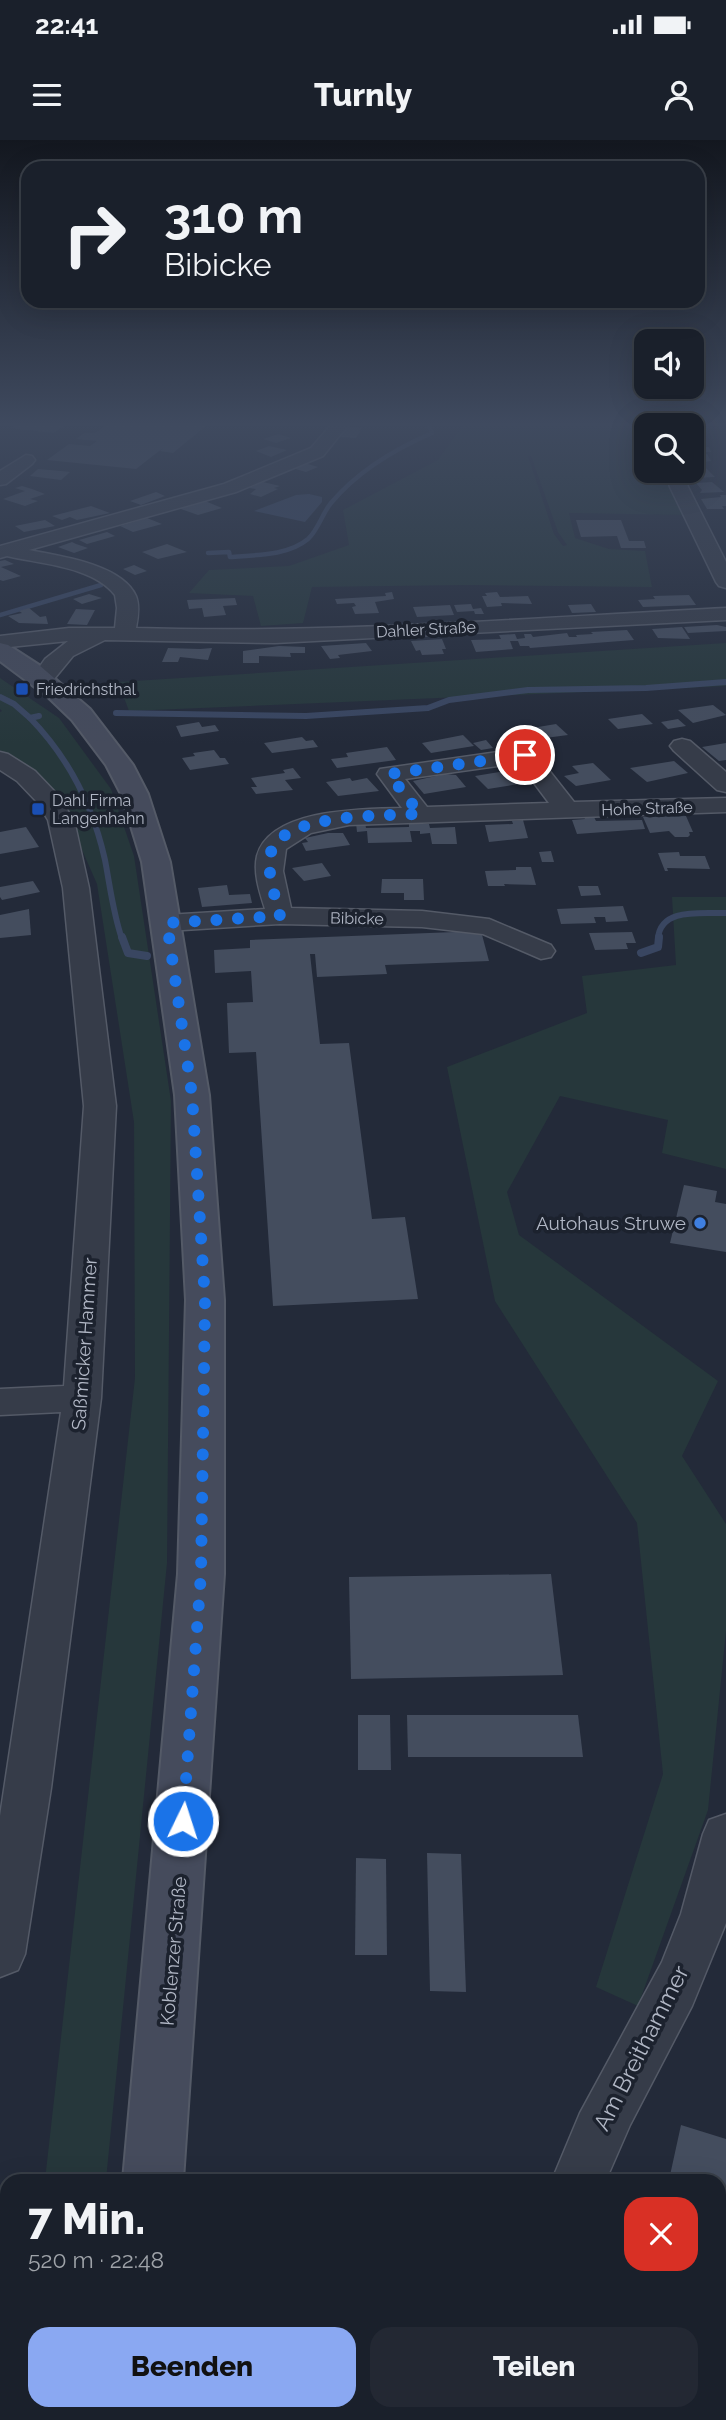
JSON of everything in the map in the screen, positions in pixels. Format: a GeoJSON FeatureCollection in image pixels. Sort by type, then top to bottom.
{"type":"FeatureCollection","features":[{"type":"Feature","properties":{"kind":"main road","name":"Koblenzer Straße"},"geometry":{"type":"LineString","coordinates":[[1,649],[42,679],[89,722],[132,785],[149,833],[167,923],[192,1095],[205,1300],[201,1574],[153,2174]]}},
{"type":"Feature","properties":{"kind":"street"},"geometry":{"type":"LineString","coordinates":[[2,548],[65,531]]}},
{"type":"Feature","properties":{"kind":"street"},"geometry":{"type":"LineString","coordinates":[[701,531],[726,582]]}},
{"type":"Feature","properties":{"kind":"street"},"geometry":{"type":"LineString","coordinates":[[2,548],[87,570],[115,583],[125,593],[125,632]]}},
{"type":"Feature","properties":{"kind":"street","name":"Dahler Straße"},"geometry":{"type":"LineString","coordinates":[[1,649],[49,634],[125,632],[222,638],[276,637],[726,614]]}},
{"type":"Feature","properties":{"kind":"street","name":"Dahler Straße"},"geometry":{"type":"LineString","coordinates":[[1,649],[125,632]]}},
{"type":"Feature","properties":{"kind":"street","name":"Dahler Straße"},"geometry":{"type":"LineString","coordinates":[[42,679],[51,664],[63,652],[101,635]]}},
{"type":"Feature","properties":{"kind":"street"},"geometry":{"type":"LineString","coordinates":[[682,746],[726,785]]}},
{"type":"Feature","properties":{"kind":"street"},"geometry":{"type":"LineString","coordinates":[[420,814],[389,774],[525,755],[567,810]]}},
{"type":"Feature","properties":{"kind":"street","name":"Saßmicker Hammer"},"geometry":{"type":"LineString","coordinates":[[0,759],[26,776],[47,798],[61,820],[76,888],[100,1106],[82,1398],[28,1788],[0,1954]]}},
{"type":"Feature","properties":{"kind":"street","name":"Hohe Straße"},"geometry":{"type":"LineString","coordinates":[[280,916],[270,857],[275,844],[288,834],[315,823],[349,817],[726,805]]}},
{"type":"Feature","properties":{"kind":"street","name":"Bibicke"},"geometry":{"type":"LineString","coordinates":[[167,923],[280,916],[422,919],[489,927],[541,951]]}},
{"type":"Feature","properties":{"kind":"street"},"geometry":{"type":"LineString","coordinates":[[0,1402],[82,1398]]}},
{"type":"Feature","properties":{"kind":"street","name":"Am Breithammer"},"geometry":{"type":"LineString","coordinates":[[581,2174],[594,2139],[675,1989],[718,1875],[726,1834]]}},
{"type":"Feature","properties":{"kind":"shaded area"},"geometry":{"type":"Polygon","coordinates":[[[347,531],[553,531],[563,546],[567,545],[558,531],[573,531],[575,538],[609,549],[645,551],[652,587],[312,587],[303,623],[261,626],[253,596],[189,593],[209,570],[289,566],[349,545],[347,531]]]}},
{"type":"Feature","properties":{"kind":"shaded area"},"geometry":{"type":"Polygon","coordinates":[[[726,643],[726,686],[129,711],[118,682],[726,643]]]}},
{"type":"Feature","properties":{"kind":"shaded area"},"geometry":{"type":"Polygon","coordinates":[[[0,678],[59,718],[111,789],[134,856],[171,1101],[167,1563],[107,2174],[46,2174],[135,1378],[134,1122],[97,884],[68,818],[37,774],[0,750],[0,678]]]}},
{"type":"Feature","properties":{"kind":"shaded area"},"geometry":{"type":"Polygon","coordinates":[[[672,897],[726,897],[726,1169],[662,1153],[668,1120],[560,1096],[507,1192],[519,1235],[718,1381],[682,1456],[726,1524],[726,1631],[708,1810],[638,2006],[596,1987],[663,1774],[637,1523],[495,1301],[447,1067],[587,1013],[582,976],[676,965],[672,897]]]}},
{"type":"Feature","properties":{"kind":"building"},"geometry":{"type":"Polygon","coordinates":[[[579,531],[625,531],[629,541],[644,541],[646,548],[621,548],[617,536],[581,537],[579,531]]]}},
{"type":"Feature","properties":{"kind":"building"},"geometry":{"type":"Polygon","coordinates":[[[107,532],[115,536],[87,544],[79,540],[107,532]]]}},
{"type":"Feature","properties":{"kind":"building"},"geometry":{"type":"Polygon","coordinates":[[[72,542],[88,548],[74,553],[58,547],[72,542]]]}},
{"type":"Feature","properties":{"kind":"building"},"geometry":{"type":"Polygon","coordinates":[[[167,544],[187,552],[158,559],[142,552],[167,544]]]}},
{"type":"Feature","properties":{"kind":"building"},"geometry":{"type":"Polygon","coordinates":[[[0,561],[14,564],[1,567],[21,576],[0,580],[0,561]]]}},
{"type":"Feature","properties":{"kind":"building"},"geometry":{"type":"Polygon","coordinates":[[[134,565],[147,571],[135,575],[123,569],[134,565]]]}},
{"type":"Feature","properties":{"kind":"building"},"geometry":{"type":"Polygon","coordinates":[[[392,592],[394,599],[375,602],[379,613],[355,614],[352,607],[356,606],[354,603],[337,604],[335,599],[386,596],[385,593],[392,592]]]}},
{"type":"Feature","properties":{"kind":"building"},"geometry":{"type":"Polygon","coordinates":[[[497,592],[500,597],[528,596],[532,604],[501,603],[502,606],[487,607],[482,596],[487,596],[485,593],[497,592]]]}},
{"type":"Feature","properties":{"kind":"building"},"geometry":{"type":"Polygon","coordinates":[[[89,594],[102,598],[82,604],[73,599],[89,594]]]}},
{"type":"Feature","properties":{"kind":"building"},"geometry":{"type":"Polygon","coordinates":[[[689,595],[696,605],[643,607],[638,600],[655,599],[653,596],[689,595]]]}},
{"type":"Feature","properties":{"kind":"building"},"geometry":{"type":"Polygon","coordinates":[[[235,598],[237,605],[223,606],[226,615],[204,617],[202,608],[189,609],[187,600],[235,598]]]}},
{"type":"Feature","properties":{"kind":"building"},"geometry":{"type":"Polygon","coordinates":[[[471,604],[473,609],[481,608],[484,614],[475,614],[474,611],[457,612],[454,605],[471,604]]]}},
{"type":"Feature","properties":{"kind":"building"},"geometry":{"type":"Polygon","coordinates":[[[591,604],[596,612],[572,613],[568,605],[591,604]]]}},
{"type":"Feature","properties":{"kind":"building"},"geometry":{"type":"Polygon","coordinates":[[[450,605],[454,615],[417,617],[413,607],[450,605]]]}},
{"type":"Feature","properties":{"kind":"building"},"geometry":{"type":"Polygon","coordinates":[[[29,608],[40,617],[46,616],[48,624],[19,623],[8,616],[22,613],[19,611],[29,608]]]}},
{"type":"Feature","properties":{"kind":"building"},"geometry":{"type":"Polygon","coordinates":[[[76,609],[95,610],[87,625],[67,624],[76,609]]]}},
{"type":"Feature","properties":{"kind":"building"},"geometry":{"type":"Polygon","coordinates":[[[682,627],[690,639],[658,638],[652,629],[682,627]]]}},
{"type":"Feature","properties":{"kind":"building"},"geometry":{"type":"Polygon","coordinates":[[[684,627],[726,627],[726,631],[688,633],[684,627]]]}},
{"type":"Feature","properties":{"kind":"building"},"geometry":{"type":"Polygon","coordinates":[[[627,630],[634,640],[530,648],[520,646],[518,641],[510,641],[513,649],[476,652],[471,640],[501,639],[499,635],[515,634],[517,639],[525,638],[524,634],[531,634],[533,637],[567,633],[569,637],[577,637],[576,635],[593,634],[591,632],[627,630]]]}},
{"type":"Feature","properties":{"kind":"building"},"geometry":{"type":"Polygon","coordinates":[[[442,639],[446,649],[442,649],[444,654],[422,655],[420,650],[416,651],[411,641],[442,639]]]}},
{"type":"Feature","properties":{"kind":"building"},"geometry":{"type":"Polygon","coordinates":[[[366,643],[372,651],[338,655],[340,658],[330,659],[321,646],[366,643]]]}},
{"type":"Feature","properties":{"kind":"building"},"geometry":{"type":"Polygon","coordinates":[[[279,646],[305,647],[305,653],[290,653],[291,657],[259,656],[259,663],[243,663],[243,651],[279,646]]]}},
{"type":"Feature","properties":{"kind":"building"},"geometry":{"type":"Polygon","coordinates":[[[168,648],[212,648],[208,660],[180,657],[178,662],[162,662],[168,648]]]}},
{"type":"Feature","properties":{"kind":"building"},"geometry":{"type":"Polygon","coordinates":[[[713,705],[726,715],[693,723],[678,710],[713,705]]]}},
{"type":"Feature","properties":{"kind":"building"},"geometry":{"type":"Polygon","coordinates":[[[642,714],[653,724],[618,729],[608,719],[642,714]]]}},
{"type":"Feature","properties":{"kind":"building"},"geometry":{"type":"Polygon","coordinates":[[[678,719],[686,726],[668,729],[661,722],[678,719]]]}},
{"type":"Feature","properties":{"kind":"building"},"geometry":{"type":"Polygon","coordinates":[[[199,722],[202,727],[215,725],[219,731],[181,737],[176,726],[199,722]]]}},
{"type":"Feature","properties":{"kind":"building"},"geometry":{"type":"Polygon","coordinates":[[[556,724],[568,735],[530,740],[520,730],[556,724]]]}},
{"type":"Feature","properties":{"kind":"building"},"geometry":{"type":"Polygon","coordinates":[[[463,735],[474,746],[431,753],[422,743],[463,735]]]}},
{"type":"Feature","properties":{"kind":"building"},"geometry":{"type":"Polygon","coordinates":[[[302,737],[306,741],[313,740],[318,747],[272,753],[264,743],[302,737]]]}},
{"type":"Feature","properties":{"kind":"building"},"geometry":{"type":"Polygon","coordinates":[[[486,740],[493,748],[481,750],[473,743],[486,740]]]}},
{"type":"Feature","properties":{"kind":"building"},"geometry":{"type":"Polygon","coordinates":[[[726,743],[726,760],[719,761],[702,747],[726,743]]]}},
{"type":"Feature","properties":{"kind":"building"},"geometry":{"type":"Polygon","coordinates":[[[387,747],[396,760],[337,768],[331,759],[348,757],[346,753],[387,747]]]}},
{"type":"Feature","properties":{"kind":"building"},"geometry":{"type":"Polygon","coordinates":[[[214,750],[229,764],[190,770],[182,758],[195,756],[193,753],[214,750]]]}},
{"type":"Feature","properties":{"kind":"building"},"geometry":{"type":"Polygon","coordinates":[[[674,761],[688,773],[647,782],[630,768],[674,761]]]}},
{"type":"Feature","properties":{"kind":"building"},"geometry":{"type":"Polygon","coordinates":[[[593,763],[611,780],[576,786],[564,776],[579,773],[572,766],[593,763]]]}},
{"type":"Feature","properties":{"kind":"building"},"geometry":{"type":"Polygon","coordinates":[[[293,768],[301,778],[285,780],[293,790],[256,794],[251,787],[257,787],[251,778],[285,773],[283,770],[293,768]]]}},
{"type":"Feature","properties":{"kind":"building"},"geometry":{"type":"Polygon","coordinates":[[[518,769],[531,782],[488,789],[475,776],[518,769]]]}},
{"type":"Feature","properties":{"kind":"building"},"geometry":{"type":"Polygon","coordinates":[[[445,774],[456,775],[466,787],[424,794],[413,781],[445,774]]]}},
{"type":"Feature","properties":{"kind":"building"},"geometry":{"type":"Polygon","coordinates":[[[350,778],[352,781],[367,778],[379,791],[338,796],[326,782],[350,778]]]}},
{"type":"Feature","properties":{"kind":"building"},"geometry":{"type":"Polygon","coordinates":[[[686,816],[693,832],[689,832],[688,837],[675,837],[669,831],[650,833],[643,817],[686,816]]]}},
{"type":"Feature","properties":{"kind":"building"},"geometry":{"type":"Polygon","coordinates":[[[584,817],[594,817],[596,821],[642,820],[645,829],[577,834],[572,820],[585,819],[584,817]]]}},
{"type":"Feature","properties":{"kind":"building"},"geometry":{"type":"Polygon","coordinates":[[[523,820],[528,838],[489,842],[485,825],[513,824],[512,821],[523,820]]]}},
{"type":"Feature","properties":{"kind":"building"},"geometry":{"type":"Polygon","coordinates":[[[418,821],[419,824],[429,824],[430,828],[455,827],[457,844],[432,844],[430,833],[420,834],[420,831],[410,831],[412,842],[368,843],[367,831],[357,832],[356,823],[365,822],[366,828],[409,827],[409,822],[418,821]]]}},
{"type":"Feature","properties":{"kind":"building"},"geometry":{"type":"Polygon","coordinates":[[[26,827],[39,847],[0,854],[0,832],[26,827]]]}},
{"type":"Feature","properties":{"kind":"building"},"geometry":{"type":"Polygon","coordinates":[[[343,833],[350,845],[306,851],[302,843],[308,842],[305,838],[343,833]]]}},
{"type":"Feature","properties":{"kind":"building"},"geometry":{"type":"Polygon","coordinates":[[[551,851],[554,862],[542,862],[539,852],[551,851]]]}},
{"type":"Feature","properties":{"kind":"building"},"geometry":{"type":"Polygon","coordinates":[[[679,852],[680,856],[705,856],[710,869],[667,868],[668,871],[665,871],[658,853],[679,852]]]}},
{"type":"Feature","properties":{"kind":"building"},"geometry":{"type":"Polygon","coordinates":[[[322,863],[331,876],[304,881],[292,868],[322,863]]]}},
{"type":"Feature","properties":{"kind":"building"},"geometry":{"type":"Polygon","coordinates":[[[516,867],[531,867],[536,885],[488,886],[485,871],[516,870],[516,867]]]}},
{"type":"Feature","properties":{"kind":"building"},"geometry":{"type":"Polygon","coordinates":[[[382,879],[423,879],[424,900],[404,900],[404,893],[381,893],[382,879]]]}},
{"type":"Feature","properties":{"kind":"building"},"geometry":{"type":"Polygon","coordinates":[[[33,881],[40,892],[2,900],[0,897],[0,887],[33,881]]]}},
{"type":"Feature","properties":{"kind":"building"},"geometry":{"type":"Polygon","coordinates":[[[227,885],[229,895],[250,894],[252,903],[202,907],[198,888],[227,885]]]}},
{"type":"Feature","properties":{"kind":"building"},"geometry":{"type":"Polygon","coordinates":[[[578,886],[598,886],[601,895],[581,896],[578,886]]]}},
{"type":"Feature","properties":{"kind":"building"},"geometry":{"type":"Polygon","coordinates":[[[623,906],[628,921],[606,922],[605,917],[594,917],[596,923],[561,924],[557,909],[623,906]]]}},
{"type":"Feature","properties":{"kind":"building"},"geometry":{"type":"Polygon","coordinates":[[[29,909],[31,935],[0,938],[0,915],[29,909]]]}},
{"type":"Feature","properties":{"kind":"building"},"geometry":{"type":"Polygon","coordinates":[[[481,931],[489,961],[385,965],[387,974],[317,977],[315,954],[310,954],[320,1044],[349,1043],[372,1219],[405,1217],[418,1299],[273,1306],[256,1052],[229,1053],[227,1003],[253,1002],[251,971],[215,973],[214,950],[250,948],[250,940],[481,931]]]}},
{"type":"Feature","properties":{"kind":"building"},"geometry":{"type":"Polygon","coordinates":[[[632,932],[636,943],[626,943],[628,949],[595,950],[589,933],[632,932]]]}},
{"type":"Feature","properties":{"kind":"building","name":"Autohaus Struwe"},"geometry":{"type":"Polygon","coordinates":[[[684,1185],[717,1191],[715,1202],[726,1204],[726,1252],[670,1243],[684,1185]]]}},
{"type":"Feature","properties":{"kind":"building"},"geometry":{"type":"Polygon","coordinates":[[[551,1574],[563,1675],[351,1679],[349,1577],[551,1574]]]}},
{"type":"Feature","properties":{"kind":"building"},"geometry":{"type":"Polygon","coordinates":[[[358,1715],[390,1715],[391,1770],[358,1770],[358,1715]]]}},
{"type":"Feature","properties":{"kind":"building"},"geometry":{"type":"Polygon","coordinates":[[[407,1715],[578,1715],[583,1757],[408,1757],[407,1715]]]}},
{"type":"Feature","properties":{"kind":"building"},"geometry":{"type":"Polygon","coordinates":[[[427,1853],[461,1854],[466,1992],[430,1991],[427,1853]]]}},
{"type":"Feature","properties":{"kind":"building"},"geometry":{"type":"Polygon","coordinates":[[[356,1858],[386,1859],[387,1955],[355,1955],[356,1858]]]}},
{"type":"Feature","properties":{"kind":"building"},"geometry":{"type":"Polygon","coordinates":[[[681,2125],[726,2139],[726,2174],[670,2174],[681,2125]]]}},
{"type":"Feature","properties":{"kind":"waterway"},"geometry":{"type":"LineString","coordinates":[[208,553],[229,552],[230,557],[281,552],[300,545],[313,531]]}},
{"type":"Feature","properties":{"kind":"waterway"},"geometry":{"type":"LineString","coordinates":[[0,615],[101,585]]}},
{"type":"Feature","properties":{"kind":"waterway"},"geometry":{"type":"LineString","coordinates":[[116,713],[306,716],[428,708],[449,700],[528,690],[646,688],[726,682]]}},
{"type":"Feature","properties":{"kind":"waterway"},"geometry":{"type":"LineString","coordinates":[[0,697],[14,704],[30,718]]}},
{"type":"Feature","properties":{"kind":"waterway"},"geometry":{"type":"LineString","coordinates":[[30,718],[39,716]]}},
{"type":"Feature","properties":{"kind":"waterway"},"geometry":{"type":"LineString","coordinates":[[30,718],[68,766],[94,821],[122,939]]}},
{"type":"Feature","properties":{"kind":"waterway"},"geometry":{"type":"LineString","coordinates":[[658,939],[666,922],[674,917],[694,913],[726,913]]}},
{"type":"Feature","properties":{"kind":"waterway"},"geometry":{"type":"LineString","coordinates":[[122,937],[128,953],[147,956]]}},
{"type":"Feature","properties":{"kind":"waterway"},"geometry":{"type":"LineString","coordinates":[[641,953],[658,947],[659,937]]}},
{"type":"Feature","properties":{"kind":"place","name":"Friedrichsthal"},"geometry":{"type":"Point","coordinates":[22,689]}},
{"type":"Feature","properties":{"kind":"place","name":"Dahl Firma Langenhahn"},"geometry":{"type":"Point","coordinates":[38,809]}},
{"type":"Feature","properties":{"kind":"place","name":"Autohaus Struwe"},"geometry":{"type":"Point","coordinates":[700,1223]}},
{"type":"Feature","properties":{"kind":"route"},"geometry":{"type":"LineString","coordinates":[[183,1821],[201,1574],[205,1300],[192,1095],[167,923],[280,916],[270,857],[275,844],[288,834],[315,823],[349,817],[420,814],[389,774],[525,755]]}}]}
